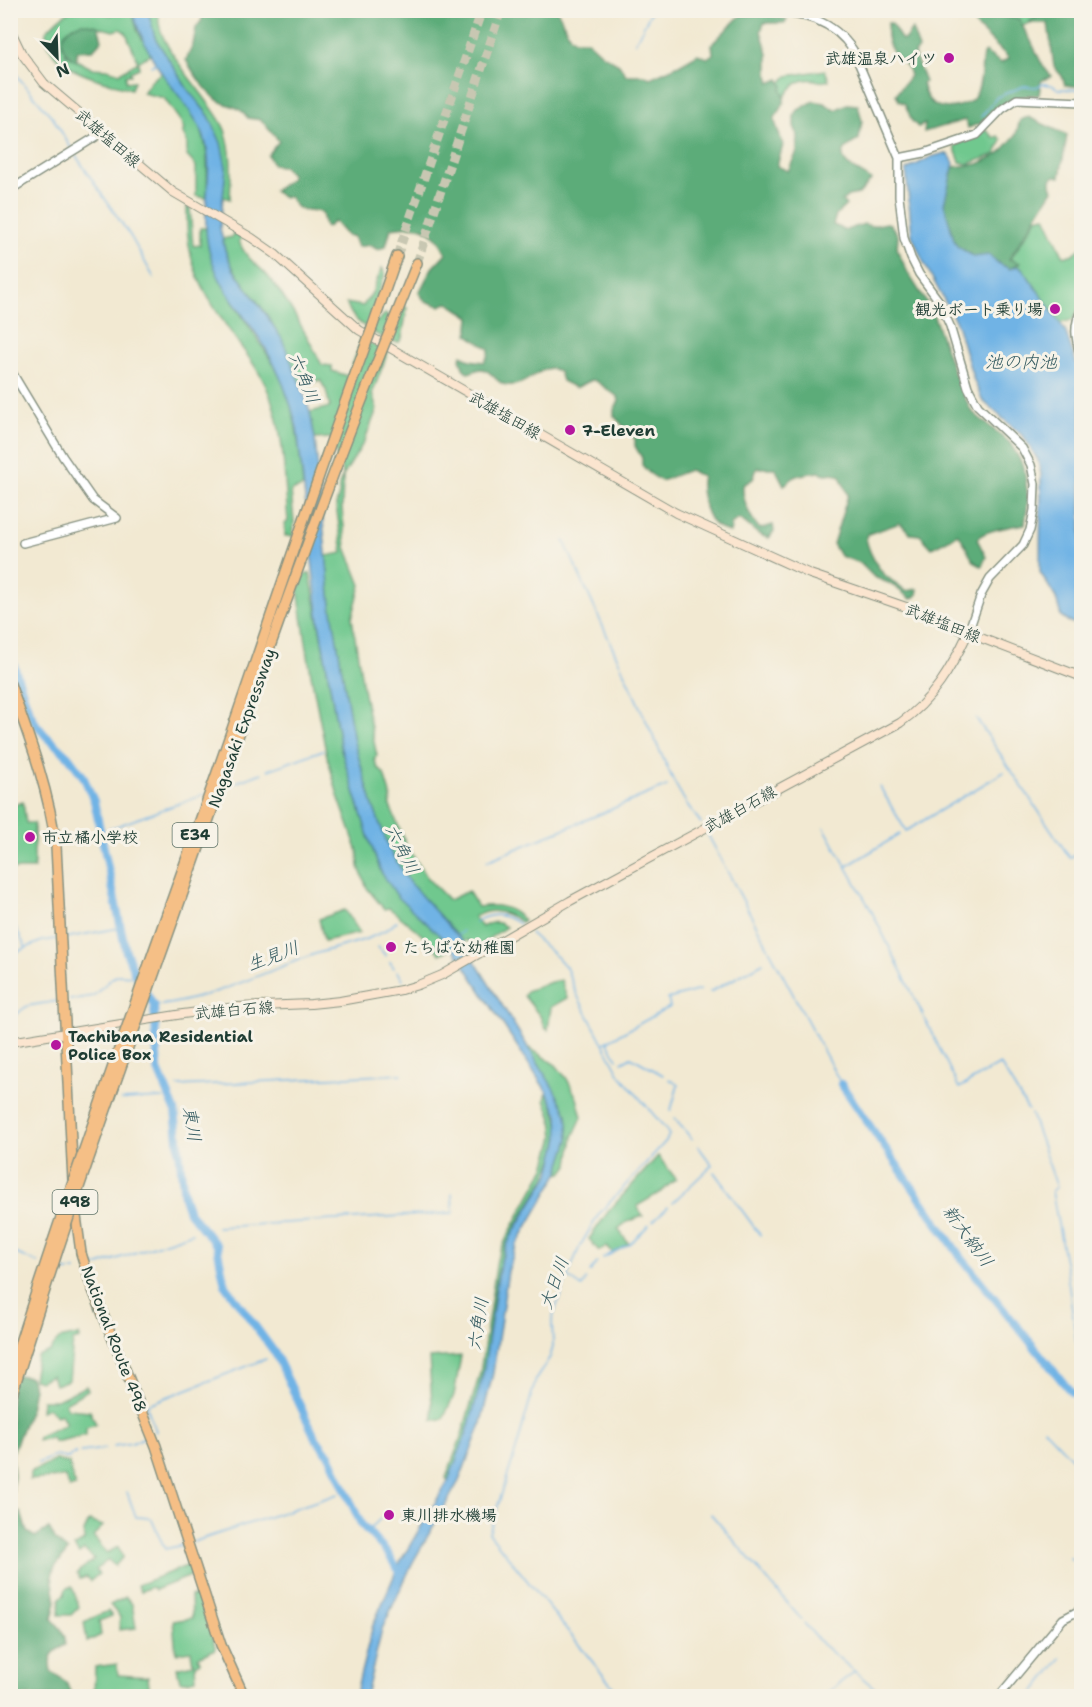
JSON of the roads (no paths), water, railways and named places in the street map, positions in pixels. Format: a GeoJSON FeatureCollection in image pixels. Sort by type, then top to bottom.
{"type":"FeatureCollection","features":[{"type":"Feature","properties":{"kind":"highway","name":"Nagasaki Expressway"},"geometry":{"type":"LineString","coordinates":[[10,1401],[24,1343],[72,1185],[397,256]]}},
{"type":"Feature","properties":{"kind":"highway","name":"Nagasaki Expressway"},"geometry":{"type":"LineString","coordinates":[[10,1375],[24,1343],[240,731],[358,409],[417,263]]}},
{"type":"Feature","properties":{"kind":"highway","name":"National Route 498"},"geometry":{"type":"LineString","coordinates":[[10,684],[49,799],[53,820],[74,1192],[81,1253],[91,1285],[156,1446],[220,1645],[244,1696]]}},
{"type":"Feature","properties":{"kind":"main road","name":"武雄塩田線"},"geometry":{"type":"LineString","coordinates":[[10,29],[32,70],[44,83],[173,192],[275,254],[359,330],[676,513],[810,574],[912,609],[1082,677]]}},
{"type":"Feature","properties":{"kind":"main road","name":"武雄白石線"},"geometry":{"type":"LineString","coordinates":[[10,1042],[237,1008],[340,1000],[401,990],[442,975],[570,901],[900,723],[934,692],[951,669],[968,633]]}},
{"type":"Feature","properties":{"kind":"street"},"geometry":{"type":"LineString","coordinates":[[762,10],[814,17],[845,38],[854,50],[899,158],[900,206],[904,238],[910,258],[939,301],[950,326],[968,387],[978,406],[1023,448],[1031,465],[1035,484],[1034,510],[1030,530],[1023,544],[990,579],[981,596],[968,633]]}},
{"type":"Feature","properties":{"kind":"street"},"geometry":{"type":"LineString","coordinates":[[899,158],[977,135],[1002,109],[1017,99],[1082,102]]}},
{"type":"Feature","properties":{"kind":"street"},"geometry":{"type":"LineString","coordinates":[[10,190],[102,133]]}},
{"type":"Feature","properties":{"kind":"street"},"geometry":{"type":"LineString","coordinates":[[1082,309],[1075,320],[1082,363]]}},
{"type":"Feature","properties":{"kind":"street"},"geometry":{"type":"LineString","coordinates":[[10,369],[63,457],[93,500],[117,518],[23,543]]}},
{"type":"Feature","properties":{"kind":"street"},"geometry":{"type":"LineString","coordinates":[[999,1696],[1063,1620],[1082,1609]]}},
{"type":"Feature","properties":{"kind":"water"},"geometry":{"type":"Polygon","coordinates":[[[132,11],[148,11],[155,38],[188,90],[209,116],[221,143],[226,167],[220,228],[225,250],[233,269],[282,339],[310,412],[315,439],[331,605],[354,742],[373,806],[390,851],[409,882],[463,942],[554,1089],[567,1114],[569,1139],[558,1174],[517,1244],[508,1271],[493,1373],[480,1427],[459,1481],[413,1562],[382,1629],[366,1696],[355,1696],[373,1625],[400,1562],[448,1481],[468,1429],[483,1374],[500,1263],[510,1238],[550,1173],[559,1138],[558,1115],[547,1092],[453,948],[398,897],[381,872],[341,749],[319,622],[294,417],[269,354],[229,295],[217,274],[212,259],[206,231],[208,155],[202,132],[152,57],[132,11]]]}},
{"type":"Feature","properties":{"kind":"water","name":"池の内池"},"geometry":{"type":"Polygon","coordinates":[[[945,153],[954,163],[944,204],[957,246],[974,257],[989,255],[1010,269],[1017,266],[1023,269],[1065,330],[1081,377],[1081,625],[1069,622],[1061,616],[1056,598],[1040,572],[1041,474],[1038,460],[1024,437],[982,400],[957,324],[923,261],[912,235],[906,170],[931,157],[945,153]]]}},
{"type":"Feature","properties":{"kind":"waterway"},"geometry":{"type":"LineString","coordinates":[[635,43],[652,10]]}},
{"type":"Feature","properties":{"kind":"waterway"},"geometry":{"type":"LineString","coordinates":[[10,59],[18,77],[53,118],[71,148]]}},
{"type":"Feature","properties":{"kind":"waterway"},"geometry":{"type":"LineString","coordinates":[[151,66],[158,62]]}},
{"type":"Feature","properties":{"kind":"waterway"},"geometry":{"type":"LineString","coordinates":[[981,117],[997,97],[1024,86],[1036,87],[1043,84],[1052,85],[1058,89],[1082,90]]}},
{"type":"Feature","properties":{"kind":"waterway"},"geometry":{"type":"LineString","coordinates":[[76,156],[131,237],[154,278]]}},
{"type":"Feature","properties":{"kind":"waterway","name":"六角川"},"geometry":{"type":"LineString","coordinates":[[305,399],[316,396]]}},
{"type":"Feature","properties":{"kind":"waterway"},"geometry":{"type":"LineString","coordinates":[[564,541],[674,782],[701,823]]}},
{"type":"Feature","properties":{"kind":"waterway","name":"東川"},"geometry":{"type":"LineString","coordinates":[[10,654],[29,711],[36,724],[68,756],[83,776],[94,801],[126,952],[136,976],[154,1006],[158,1070],[175,1110],[184,1197],[189,1212],[217,1246],[225,1285],[275,1353],[315,1437],[330,1457],[361,1524],[387,1552],[401,1575]]}},
{"type":"Feature","properties":{"kind":"waterway"},"geometry":{"type":"LineString","coordinates":[[976,718],[1070,858],[1082,850]]}},
{"type":"Feature","properties":{"kind":"waterway"},"geometry":{"type":"LineString","coordinates":[[268,770],[323,750]]}},
{"type":"Feature","properties":{"kind":"waterway"},"geometry":{"type":"LineString","coordinates":[[880,787],[906,831],[1004,772]]}},
{"type":"Feature","properties":{"kind":"waterway"},"geometry":{"type":"LineString","coordinates":[[223,787],[262,773]]}},
{"type":"Feature","properties":{"kind":"waterway"},"geometry":{"type":"LineString","coordinates":[[487,861],[667,786]]}},
{"type":"Feature","properties":{"kind":"waterway"},"geometry":{"type":"LineString","coordinates":[[109,829],[205,794]]}},
{"type":"Feature","properties":{"kind":"waterway"},"geometry":{"type":"LineString","coordinates":[[824,827],[871,910],[959,1088],[1000,1064],[1028,1110]]}},
{"type":"Feature","properties":{"kind":"waterway"},"geometry":{"type":"LineString","coordinates":[[847,866],[900,834]]}},
{"type":"Feature","properties":{"kind":"waterway"},"geometry":{"type":"LineString","coordinates":[[708,835],[841,1084]]}},
{"type":"Feature","properties":{"kind":"waterway","name":"大日川"},"geometry":{"type":"LineString","coordinates":[[475,922],[497,915],[519,924]]}},
{"type":"Feature","properties":{"kind":"waterway"},"geometry":{"type":"LineString","coordinates":[[10,917],[26,948]]}},
{"type":"Feature","properties":{"kind":"waterway","name":"生見川"},"geometry":{"type":"LineString","coordinates":[[154,1006],[214,992],[312,955],[379,934],[397,921]]}},
{"type":"Feature","properties":{"kind":"waterway"},"geometry":{"type":"LineString","coordinates":[[65,938],[119,928]]}},
{"type":"Feature","properties":{"kind":"waterway","name":"大日川"},"geometry":{"type":"LineString","coordinates":[[458,935],[463,931]]}},
{"type":"Feature","properties":{"kind":"waterway","name":"大日川"},"geometry":{"type":"LineString","coordinates":[[530,933],[566,967],[576,993],[620,1075],[669,1135],[599,1214],[580,1246],[552,1320],[553,1347],[550,1357],[536,1379],[489,1533],[620,1696]]}},
{"type":"Feature","properties":{"kind":"waterway"},"geometry":{"type":"LineString","coordinates":[[10,955],[42,941],[56,939]]}},
{"type":"Feature","properties":{"kind":"waterway"},"geometry":{"type":"LineString","coordinates":[[378,947],[386,956]]}},
{"type":"Feature","properties":{"kind":"waterway"},"geometry":{"type":"LineString","coordinates":[[390,962],[394,968]]}},
{"type":"Feature","properties":{"kind":"waterway"},"geometry":{"type":"LineString","coordinates":[[710,992],[763,963]]}},
{"type":"Feature","properties":{"kind":"waterway"},"geometry":{"type":"LineString","coordinates":[[397,971],[403,979]]}},
{"type":"Feature","properties":{"kind":"waterway"},"geometry":{"type":"LineString","coordinates":[[70,1000],[93,996],[112,978],[119,975],[136,976]]}},
{"type":"Feature","properties":{"kind":"waterway"},"geometry":{"type":"LineString","coordinates":[[604,1043],[670,1007],[668,999],[700,990]]}},
{"type":"Feature","properties":{"kind":"waterway"},"geometry":{"type":"LineString","coordinates":[[10,1019],[27,1006],[58,1001]]}},
{"type":"Feature","properties":{"kind":"waterway"},"geometry":{"type":"LineString","coordinates":[[607,1041],[617,1059]]}},
{"type":"Feature","properties":{"kind":"waterway"},"geometry":{"type":"LineString","coordinates":[[622,1062],[631,1057],[663,1075]]}},
{"type":"Feature","properties":{"kind":"waterway"},"geometry":{"type":"LineString","coordinates":[[178,1086],[402,1074]]}},
{"type":"Feature","properties":{"kind":"waterway"},"geometry":{"type":"LineString","coordinates":[[669,1079],[678,1085],[671,1110]]}},
{"type":"Feature","properties":{"kind":"waterway","name":"新大納川"},"geometry":{"type":"LineString","coordinates":[[841,1084],[960,1256],[1071,1392],[1082,1397]]}},
{"type":"Feature","properties":{"kind":"waterway"},"geometry":{"type":"LineString","coordinates":[[122,1100],[163,1098]]}},
{"type":"Feature","properties":{"kind":"waterway"},"geometry":{"type":"LineString","coordinates":[[1031,1114],[1057,1187],[1052,1191],[1077,1346],[1082,1346]]}},
{"type":"Feature","properties":{"kind":"waterway"},"geometry":{"type":"LineString","coordinates":[[674,1118],[692,1139]]}},
{"type":"Feature","properties":{"kind":"waterway"},"geometry":{"type":"LineString","coordinates":[[672,1203],[712,1165],[698,1146]]}},
{"type":"Feature","properties":{"kind":"waterway"},"geometry":{"type":"LineString","coordinates":[[714,1172],[760,1235]]}},
{"type":"Feature","properties":{"kind":"waterway"},"geometry":{"type":"LineString","coordinates":[[217,1227],[453,1213],[452,1194]]}},
{"type":"Feature","properties":{"kind":"waterway"},"geometry":{"type":"LineString","coordinates":[[653,1221],[668,1207]]}},
{"type":"Feature","properties":{"kind":"waterway"},"geometry":{"type":"LineString","coordinates":[[603,1258],[630,1244],[649,1225]]}},
{"type":"Feature","properties":{"kind":"waterway"},"geometry":{"type":"LineString","coordinates":[[90,1268],[192,1233]]}},
{"type":"Feature","properties":{"kind":"waterway"},"geometry":{"type":"LineString","coordinates":[[10,1254],[15,1253],[38,1263]]}},
{"type":"Feature","properties":{"kind":"waterway"},"geometry":{"type":"LineString","coordinates":[[590,1272],[597,1263]]}},
{"type":"Feature","properties":{"kind":"waterway"},"geometry":{"type":"LineString","coordinates":[[59,1272],[76,1270]]}},
{"type":"Feature","properties":{"kind":"waterway"},"geometry":{"type":"LineString","coordinates":[[568,1277],[582,1287],[586,1279]]}},
{"type":"Feature","properties":{"kind":"waterway"},"geometry":{"type":"LineString","coordinates":[[155,1432],[146,1405],[266,1359]]}},
{"type":"Feature","properties":{"kind":"waterway"},"geometry":{"type":"LineString","coordinates":[[1044,1429],[1082,1469]]}},
{"type":"Feature","properties":{"kind":"waterway"},"geometry":{"type":"LineString","coordinates":[[114,1446],[132,1443],[147,1436]]}},
{"type":"Feature","properties":{"kind":"waterway"},"geometry":{"type":"LineString","coordinates":[[81,1452],[105,1449]]}},
{"type":"Feature","properties":{"kind":"waterway"},"geometry":{"type":"LineString","coordinates":[[38,1463],[55,1456],[68,1458],[76,1453]]}},
{"type":"Feature","properties":{"kind":"waterway"},"geometry":{"type":"LineString","coordinates":[[127,1492],[136,1517],[151,1518],[165,1549],[183,1545]]}},
{"type":"Feature","properties":{"kind":"waterway"},"geometry":{"type":"LineString","coordinates":[[193,1542],[338,1494]]}},
{"type":"Feature","properties":{"kind":"waterway"},"geometry":{"type":"LineString","coordinates":[[711,1514],[801,1619]]}},
{"type":"Feature","properties":{"kind":"waterway"},"geometry":{"type":"LineString","coordinates":[[368,1531],[380,1519]]}},
{"type":"Feature","properties":{"kind":"waterway"},"geometry":{"type":"LineString","coordinates":[[1070,1558],[1082,1564]]}},
{"type":"Feature","properties":{"kind":"waterway"},"geometry":{"type":"LineString","coordinates":[[804,1623],[822,1644],[884,1696]]}},
{"type":"Feature","properties":{"kind":"waterway"},"geometry":{"type":"LineString","coordinates":[[1031,1696],[1061,1658]]}},
{"type":"Feature","properties":{"kind":"waterway"},"geometry":{"type":"LineString","coordinates":[[823,1696],[854,1672]]}},
{"type":"Feature","properties":{"kind":"waterway"},"geometry":{"type":"LineString","coordinates":[[319,1696],[332,1690],[331,1696]]}},
{"type":"Feature","properties":{"kind":"tunnel"},"geometry":{"type":"LineString","coordinates":[[397,256],[482,10]]}},
{"type":"Feature","properties":{"kind":"tunnel"},"geometry":{"type":"LineString","coordinates":[[417,263],[501,10]]}},
{"type":"Feature","properties":{"kind":"place","name":"武雄温泉ハイツ"},"geometry":{"type":"Point","coordinates":[949,58]}},
{"type":"Feature","properties":{"kind":"place","name":"観光ボート乗り場"},"geometry":{"type":"Point","coordinates":[1055,309]}},
{"type":"Feature","properties":{"kind":"place","name":"7-Eleven"},"geometry":{"type":"Point","coordinates":[570,430]}},
{"type":"Feature","properties":{"kind":"place","name":"市立橘小学校"},"geometry":{"type":"Point","coordinates":[30,837]}},
{"type":"Feature","properties":{"kind":"place","name":"たちばな幼稚園"},"geometry":{"type":"Point","coordinates":[391,947]}},
{"type":"Feature","properties":{"kind":"place","name":"Tachibana Residential Police Box"},"geometry":{"type":"Point","coordinates":[56,1045]}},
{"type":"Feature","properties":{"kind":"place","name":"東川排水機場"},"geometry":{"type":"Point","coordinates":[389,1515]}}]}
